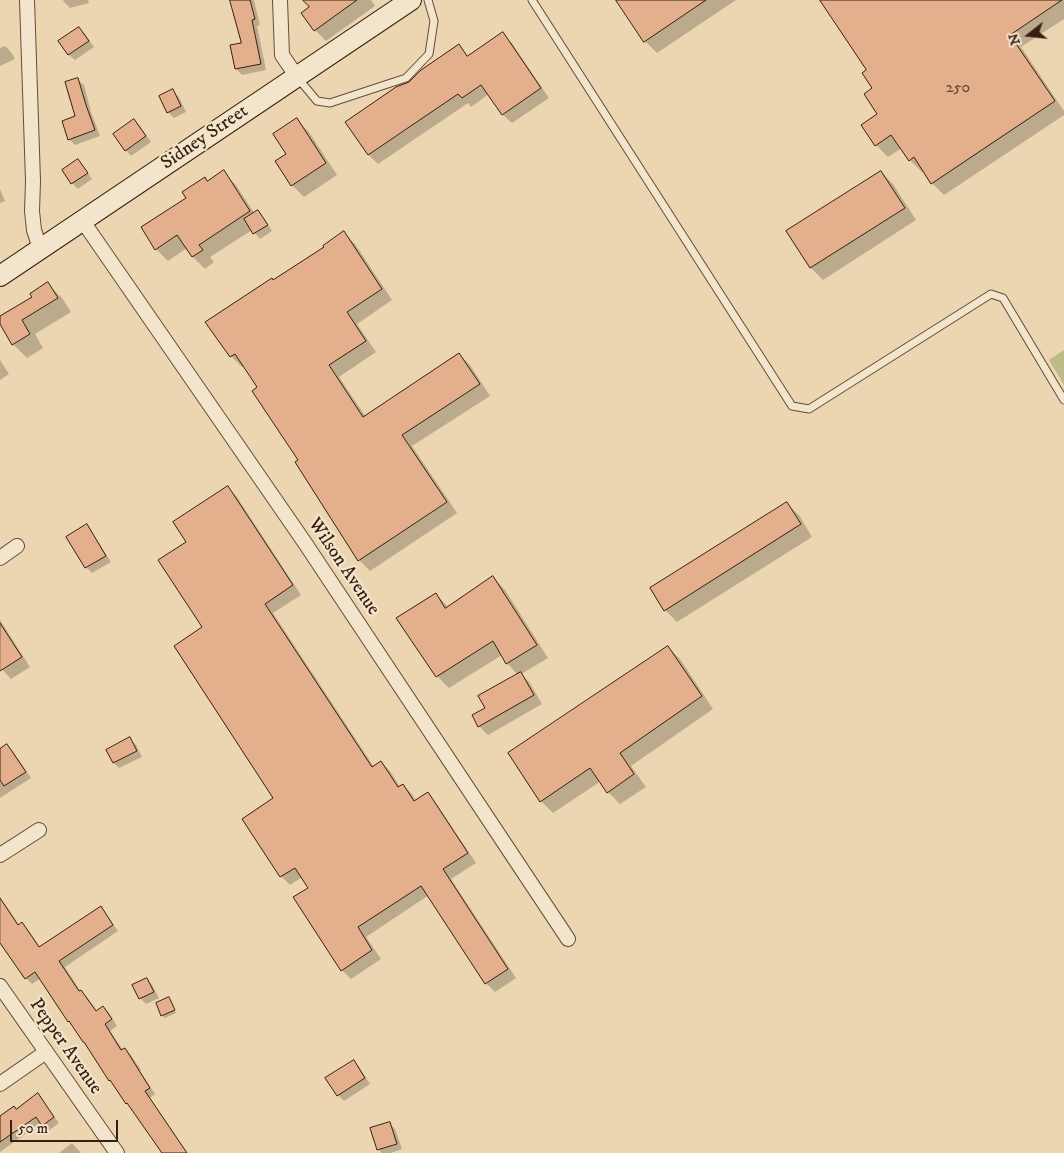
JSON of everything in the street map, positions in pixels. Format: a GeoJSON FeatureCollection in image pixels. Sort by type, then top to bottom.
{"type":"FeatureCollection","features":[{"type":"Feature","properties":{"kind":"main road","name":"Sidney Street"},"geometry":{"type":"LineString","coordinates":[[0,276],[411,0]]}},
{"type":"Feature","properties":{"kind":"street"},"geometry":{"type":"LineString","coordinates":[[27,0],[33,181],[32,211],[34,230],[40,249]]}},
{"type":"Feature","properties":{"kind":"street"},"geometry":{"type":"LineString","coordinates":[[280,0],[282,55],[297,77]]}},
{"type":"Feature","properties":{"kind":"street","name":"Wilson Avenue"},"geometry":{"type":"LineString","coordinates":[[82,220],[305,542],[568,939]]}},
{"type":"Feature","properties":{"kind":"street"},"geometry":{"type":"LineString","coordinates":[[0,558],[17,546]]}},
{"type":"Feature","properties":{"kind":"street"},"geometry":{"type":"LineString","coordinates":[[0,855],[39,830]]}},
{"type":"Feature","properties":{"kind":"street","name":"Pepper Avenue"},"geometry":{"type":"LineString","coordinates":[[0,986],[117,1153]]}},
{"type":"Feature","properties":{"kind":"street"},"geometry":{"type":"LineString","coordinates":[[0,1084],[46,1052]]}},
{"type":"Feature","properties":{"kind":"lane"},"geometry":{"type":"LineString","coordinates":[[297,77],[317,101],[330,102],[406,78],[429,54],[434,21],[428,0]]}},
{"type":"Feature","properties":{"kind":"lane"},"geometry":{"type":"LineString","coordinates":[[532,0],[792,406],[809,409],[991,294],[1003,298],[1064,400]]}},
{"type":"Feature","properties":{"kind":"green space"},"geometry":{"type":"Polygon","coordinates":[[[1064,350],[1064,385],[1049,360],[1064,350]]]}},
{"type":"Feature","properties":{"kind":"building"},"geometry":{"type":"Polygon","coordinates":[[[230,0],[250,0],[255,19],[252,20],[261,64],[235,69],[230,45],[241,43],[230,0]]]}},
{"type":"Feature","properties":{"kind":"building"},"geometry":{"type":"Polygon","coordinates":[[[303,0],[357,0],[314,31],[301,13],[309,7],[303,0]]]}},
{"type":"Feature","properties":{"kind":"building"},"geometry":{"type":"Polygon","coordinates":[[[616,0],[706,0],[644,42],[616,0]]]}},
{"type":"Feature","properties":{"kind":"building"},"geometry":{"type":"Polygon","coordinates":[[[820,0],[1062,0],[1010,35],[1055,101],[931,184],[914,157],[909,161],[891,135],[875,146],[861,125],[877,114],[864,94],[872,88],[862,73],[866,70],[820,0]]]}},
{"type":"Feature","properties":{"kind":"building"},"geometry":{"type":"Polygon","coordinates":[[[79,27],[89,41],[68,55],[58,41],[79,27]]]}},
{"type":"Feature","properties":{"kind":"building"},"geometry":{"type":"Polygon","coordinates":[[[503,32],[541,88],[502,115],[481,85],[462,98],[458,94],[368,155],[345,122],[396,87],[409,82],[421,70],[459,44],[467,56],[503,32]]]}},
{"type":"Feature","properties":{"kind":"building"},"geometry":{"type":"Polygon","coordinates":[[[78,78],[95,130],[68,140],[62,121],[75,116],[65,82],[78,78]]]}},
{"type":"Feature","properties":{"kind":"building"},"geometry":{"type":"Polygon","coordinates":[[[173,89],[181,106],[167,113],[159,96],[173,89]]]}},
{"type":"Feature","properties":{"kind":"building"},"geometry":{"type":"Polygon","coordinates":[[[297,118],[326,163],[291,186],[275,161],[286,154],[273,134],[297,118]]]}},
{"type":"Feature","properties":{"kind":"building"},"geometry":{"type":"Polygon","coordinates":[[[134,119],[146,136],[125,151],[113,134],[134,119]]]}},
{"type":"Feature","properties":{"kind":"building"},"geometry":{"type":"Polygon","coordinates":[[[78,159],[88,173],[71,184],[62,170],[78,159]]]}},
{"type":"Feature","properties":{"kind":"building"},"geometry":{"type":"Polygon","coordinates":[[[224,170],[250,211],[199,245],[203,250],[192,257],[177,235],[155,250],[141,227],[186,198],[182,192],[205,177],[207,181],[224,170]]]}},
{"type":"Feature","properties":{"kind":"building"},"geometry":{"type":"Polygon","coordinates":[[[881,171],[905,208],[810,268],[786,231],[881,171]]]}},
{"type":"Feature","properties":{"kind":"building"},"geometry":{"type":"Polygon","coordinates":[[[258,210],[268,225],[253,234],[244,219],[258,210]]]}},
{"type":"Feature","properties":{"kind":"building"},"geometry":{"type":"Polygon","coordinates":[[[344,231],[382,289],[347,312],[366,341],[329,365],[363,417],[459,353],[480,384],[402,435],[447,502],[358,561],[295,462],[298,460],[252,391],[257,387],[235,354],[230,357],[205,322],[272,278],[273,280],[324,247],[344,231]]]}},
{"type":"Feature","properties":{"kind":"building"},"geometry":{"type":"Polygon","coordinates":[[[48,282],[58,298],[22,320],[30,334],[12,345],[0,324],[0,316],[32,297],[30,294],[48,282]]]}},
{"type":"Feature","properties":{"kind":"building"},"geometry":{"type":"Polygon","coordinates":[[[228,486],[293,585],[265,604],[372,767],[381,761],[398,787],[403,784],[414,801],[428,792],[468,853],[443,869],[508,969],[485,984],[421,886],[358,927],[372,950],[341,971],[293,897],[308,888],[295,868],[280,877],[242,819],[273,798],[174,646],[202,627],[158,560],[186,542],[173,522],[228,486]]]}},
{"type":"Feature","properties":{"kind":"building"},"geometry":{"type":"Polygon","coordinates":[[[787,502],[801,524],[664,611],[650,588],[787,502]]]}},
{"type":"Feature","properties":{"kind":"building"},"geometry":{"type":"Polygon","coordinates":[[[87,524],[106,556],[85,568],[66,537],[87,524]]]}},
{"type":"Feature","properties":{"kind":"building"},"geometry":{"type":"Polygon","coordinates":[[[493,576],[537,645],[506,664],[493,641],[436,677],[396,618],[436,593],[445,608],[493,576]]]}},
{"type":"Feature","properties":{"kind":"building"},"geometry":{"type":"Polygon","coordinates":[[[0,623],[22,657],[0,671],[0,623]]]}},
{"type":"Feature","properties":{"kind":"building"},"geometry":{"type":"Polygon","coordinates":[[[668,646],[702,696],[620,753],[634,774],[607,793],[590,768],[540,802],[508,753],[668,646]]]}},
{"type":"Feature","properties":{"kind":"building"},"geometry":{"type":"Polygon","coordinates":[[[521,672],[534,695],[478,727],[472,715],[485,708],[478,696],[521,672]]]}},
{"type":"Feature","properties":{"kind":"building"},"geometry":{"type":"Polygon","coordinates":[[[130,737],[137,751],[113,763],[106,750],[130,737]]]}},
{"type":"Feature","properties":{"kind":"building"},"geometry":{"type":"Polygon","coordinates":[[[7,744],[26,772],[4,786],[0,780],[0,749],[7,744]]]}},
{"type":"Feature","properties":{"kind":"building"},"geometry":{"type":"Polygon","coordinates":[[[0,898],[18,925],[22,922],[39,947],[101,906],[113,925],[59,961],[79,991],[81,990],[96,1011],[103,1006],[112,1019],[105,1024],[121,1050],[125,1048],[150,1088],[145,1091],[187,1153],[162,1153],[109,1081],[35,972],[25,979],[0,943],[0,898]]]}},
{"type":"Feature","properties":{"kind":"building"},"geometry":{"type":"Polygon","coordinates":[[[147,978],[154,992],[139,999],[132,985],[147,978]]]}},
{"type":"Feature","properties":{"kind":"building"},"geometry":{"type":"Polygon","coordinates":[[[169,997],[175,1010],[161,1016],[156,1003],[169,997]]]}},
{"type":"Feature","properties":{"kind":"building"},"geometry":{"type":"Polygon","coordinates":[[[354,1060],[365,1078],[337,1096],[325,1078],[354,1060]]]}},
{"type":"Feature","properties":{"kind":"building"},"geometry":{"type":"Polygon","coordinates":[[[38,1093],[54,1117],[42,1126],[36,1117],[0,1142],[0,1116],[14,1106],[16,1109],[38,1093]]]}},
{"type":"Feature","properties":{"kind":"building"},"geometry":{"type":"Polygon","coordinates":[[[390,1122],[397,1144],[377,1150],[370,1128],[390,1122]]]}}]}
